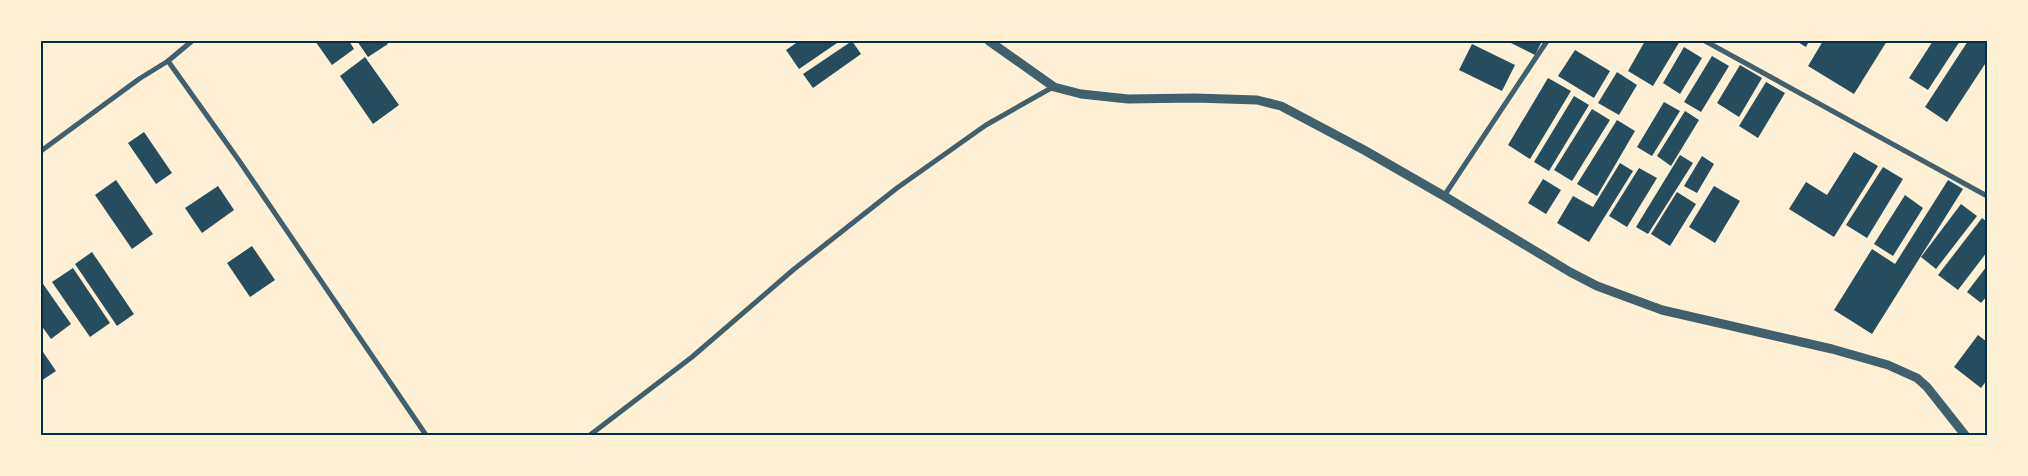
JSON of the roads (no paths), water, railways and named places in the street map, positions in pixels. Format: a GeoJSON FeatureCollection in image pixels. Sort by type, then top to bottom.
{"type":"FeatureCollection","features":[{"type":"Feature","properties":{"kind":"street"},"geometry":{"type":"LineString","coordinates":[[41,151],[139,78],[168,62],[192,41]]}},
{"type":"Feature","properties":{"kind":"street"},"geometry":{"type":"LineString","coordinates":[[989,41],[1054,87],[1081,94],[1128,99],[1195,98],[1269,102],[1293,110],[1597,286],[1662,310],[1832,349],[1895,368],[1916,378],[1927,386],[1965,435]]}},
{"type":"Feature","properties":{"kind":"street"},"geometry":{"type":"LineString","coordinates":[[1444,196],[1547,41]]}},
{"type":"Feature","properties":{"kind":"street"},"geometry":{"type":"LineString","coordinates":[[1705,41],[1987,196]]}},
{"type":"Feature","properties":{"kind":"street"},"geometry":{"type":"LineString","coordinates":[[168,62],[240,162],[426,435]]}},
{"type":"Feature","properties":{"kind":"street"},"geometry":{"type":"LineString","coordinates":[[590,435],[692,357],[793,270],[897,188],[986,125],[1054,87]]}}]}
